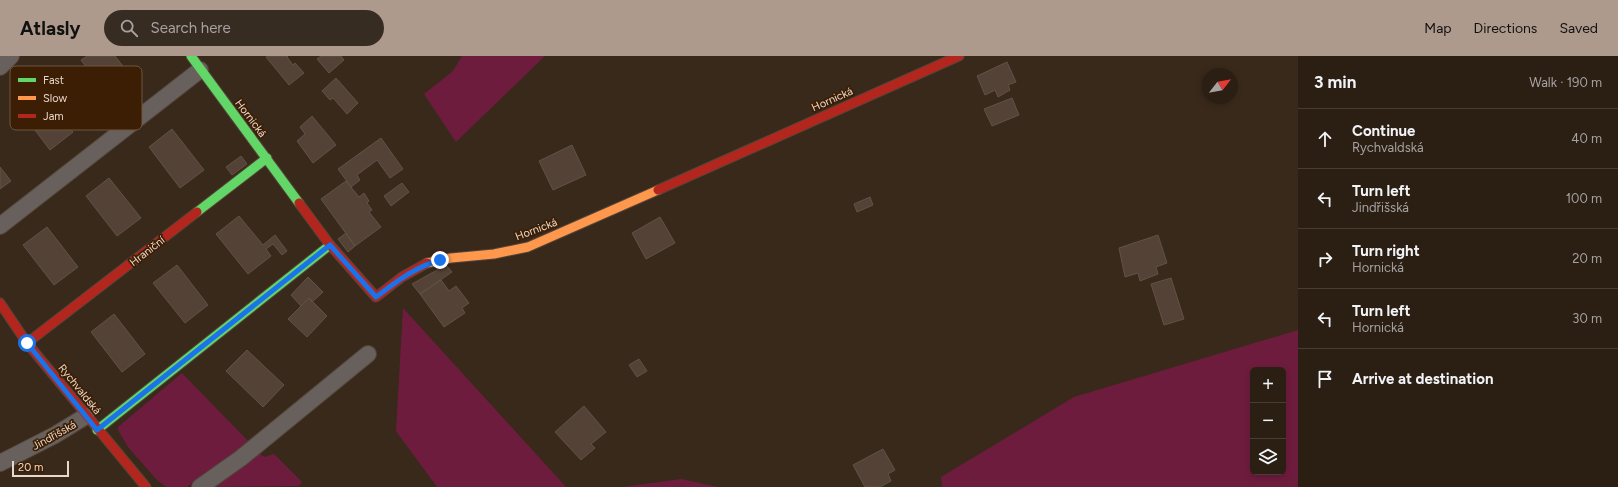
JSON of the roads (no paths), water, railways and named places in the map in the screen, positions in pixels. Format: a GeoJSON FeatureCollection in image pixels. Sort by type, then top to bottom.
{"type":"FeatureCollection","features":[{"type":"Feature","properties":{"kind":"street"},"geometry":{"type":"LineString","coordinates":[[0,68],[11,56]]}},
{"type":"Feature","properties":{"kind":"street","name":"Hornická"},"geometry":{"type":"LineString","coordinates":[[191,56],[330,245],[376,297],[402,277],[428,263],[451,258],[494,254],[528,247],[959,56]]}},
{"type":"Feature","properties":{"kind":"street"},"geometry":{"type":"LineString","coordinates":[[142,115],[200,70]]}},
{"type":"Feature","properties":{"kind":"street"},"geometry":{"type":"LineString","coordinates":[[0,226],[123,130]]}},
{"type":"Feature","properties":{"kind":"street","name":"Hraniční"},"geometry":{"type":"LineString","coordinates":[[27,343],[267,158]]}},
{"type":"Feature","properties":{"kind":"street"},"geometry":{"type":"LineString","coordinates":[[97,430],[330,245]]}},
{"type":"Feature","properties":{"kind":"street","name":"Rychvaldská"},"geometry":{"type":"LineString","coordinates":[[0,303],[27,343],[97,430],[146,487]]}},
{"type":"Feature","properties":{"kind":"street"},"geometry":{"type":"LineString","coordinates":[[200,487],[241,458],[368,354]]}},
{"type":"Feature","properties":{"kind":"street","name":"Jindřišská"},"geometry":{"type":"LineString","coordinates":[[0,463],[55,435],[86,416]]}}]}
